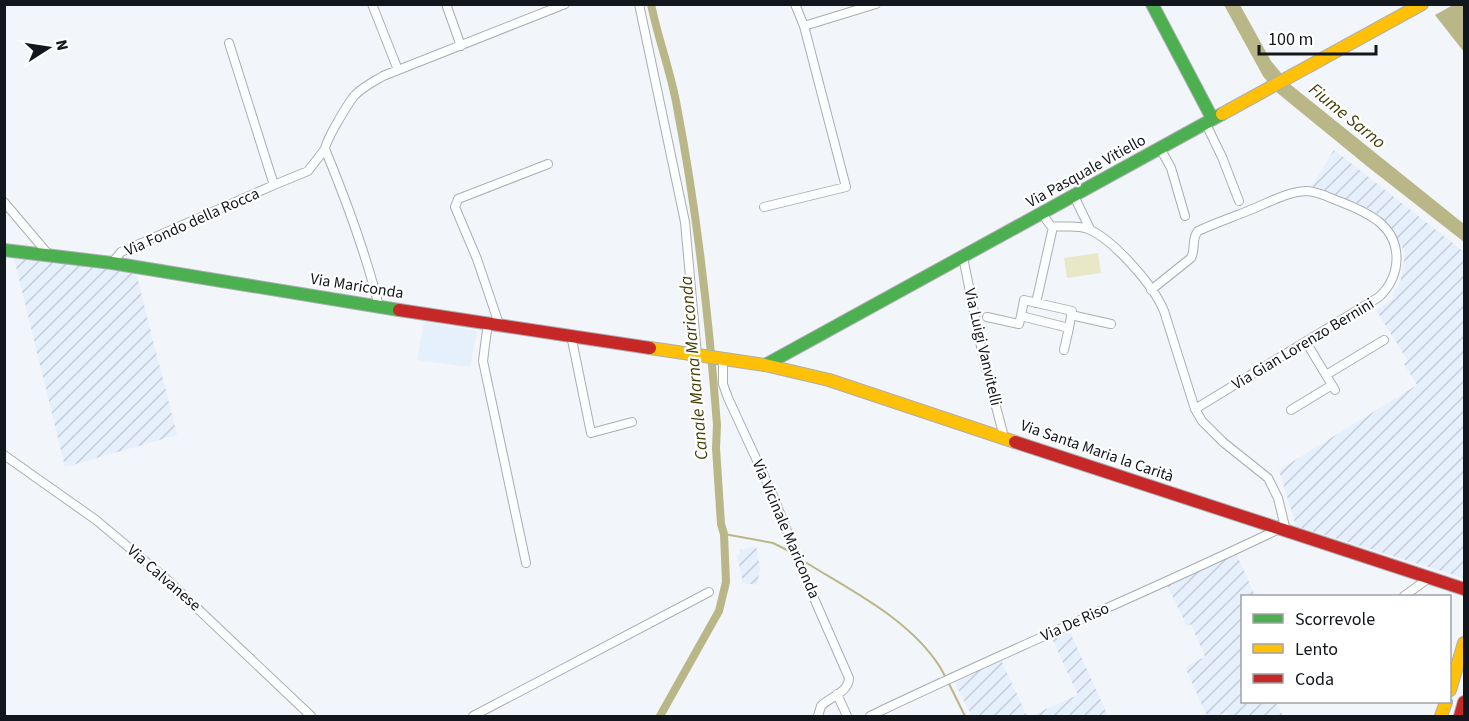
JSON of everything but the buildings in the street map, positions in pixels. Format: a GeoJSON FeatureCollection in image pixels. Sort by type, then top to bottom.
{"type":"FeatureCollection","features":[{"type":"Feature","properties":{"kind":"main road"},"geometry":{"type":"LineString","coordinates":[[1152,4],[1208,120]]}},
{"type":"Feature","properties":{"kind":"main road","name":"Via Pasquale Vitiello"},"geometry":{"type":"LineString","coordinates":[[765,365],[1422,4]]}},
{"type":"Feature","properties":{"kind":"main road","name":"Via Mariconda"},"geometry":{"type":"LineString","coordinates":[[4,250],[112,263],[379,307],[710,357]]}},
{"type":"Feature","properties":{"kind":"main road","name":"Via Santa Maria la Carità"},"geometry":{"type":"LineString","coordinates":[[710,357],[765,365],[850,386],[1066,460],[1464,589]]}},
{"type":"Feature","properties":{"kind":"main road"},"geometry":{"type":"LineString","coordinates":[[1451,684],[1464,643]]}},
{"type":"Feature","properties":{"kind":"main road"},"geometry":{"type":"LineString","coordinates":[[1460,717],[1464,702]]}},
{"type":"Feature","properties":{"kind":"street"},"geometry":{"type":"LineString","coordinates":[[372,4],[398,70]]}},
{"type":"Feature","properties":{"kind":"street"},"geometry":{"type":"LineString","coordinates":[[446,4],[461,46]]}},
{"type":"Feature","properties":{"kind":"street","name":"Via Fondo della Rocca"},"geometry":{"type":"LineString","coordinates":[[112,263],[121,252],[308,171],[324,149],[353,97],[382,76],[565,4]]}},
{"type":"Feature","properties":{"kind":"street","name":"Via Vicinale Mariconda"},"geometry":{"type":"LineString","coordinates":[[639,4],[685,222],[710,357],[772,493],[849,678],[846,687],[837,694]]}},
{"type":"Feature","properties":{"kind":"street"},"geometry":{"type":"LineString","coordinates":[[764,207],[846,187],[804,26],[795,4]]}},
{"type":"Feature","properties":{"kind":"street"},"geometry":{"type":"LineString","coordinates":[[804,26],[876,4]]}},
{"type":"Feature","properties":{"kind":"street","name":"Via Fondo della Rocca"},"geometry":{"type":"LineString","coordinates":[[229,44],[274,185]]}},
{"type":"Feature","properties":{"kind":"street"},"geometry":{"type":"LineString","coordinates":[[1208,120],[1239,201]]}},
{"type":"Feature","properties":{"kind":"street"},"geometry":{"type":"LineString","coordinates":[[1160,148],[1171,168],[1185,216]]}},
{"type":"Feature","properties":{"kind":"street"},"geometry":{"type":"LineString","coordinates":[[324,149],[341,187],[370,270],[379,307]]}},
{"type":"Feature","properties":{"kind":"street"},"geometry":{"type":"LineString","coordinates":[[526,563],[483,360],[493,323],[477,259],[455,207],[458,199],[548,165]]}},
{"type":"Feature","properties":{"kind":"street","name":"Via Gian Lorenzo Bernini"},"geometry":{"type":"LineString","coordinates":[[1151,290],[1191,258],[1194,251],[1194,236],[1198,231],[1287,195],[1308,191],[1352,207],[1378,222],[1394,243],[1398,260],[1390,285],[1379,297],[1195,409]]}},
{"type":"Feature","properties":{"kind":"street"},"geometry":{"type":"LineString","coordinates":[[1074,196],[1090,230]]}},
{"type":"Feature","properties":{"kind":"street"},"geometry":{"type":"LineString","coordinates":[[4,202],[49,255]]}},
{"type":"Feature","properties":{"kind":"street"},"geometry":{"type":"LineString","coordinates":[[1069,226],[1078,219],[1079,208]]}},
{"type":"Feature","properties":{"kind":"street"},"geometry":{"type":"LineString","coordinates":[[1042,214],[1053,226],[1090,230],[1119,249],[1151,290],[1164,311],[1195,409],[1202,421],[1223,442],[1268,478],[1278,498],[1283,530]]}},
{"type":"Feature","properties":{"kind":"street"},"geometry":{"type":"LineString","coordinates":[[1036,303],[1053,226]]}},
{"type":"Feature","properties":{"kind":"street","name":"Via Luigi Vanvitelli"},"geometry":{"type":"LineString","coordinates":[[963,257],[984,361],[1004,437]]}},
{"type":"Feature","properties":{"kind":"street"},"geometry":{"type":"LineString","coordinates":[[987,317],[1019,324],[1024,300],[1072,311],[1064,350]]}},
{"type":"Feature","properties":{"kind":"street"},"geometry":{"type":"LineString","coordinates":[[1071,315],[1111,324]]}},
{"type":"Feature","properties":{"kind":"street"},"geometry":{"type":"LineString","coordinates":[[1021,316],[1069,327]]}},
{"type":"Feature","properties":{"kind":"street"},"geometry":{"type":"LineString","coordinates":[[571,335],[591,433],[632,422]]}},
{"type":"Feature","properties":{"kind":"street"},"geometry":{"type":"LineString","coordinates":[[1326,375],[1384,340]]}},
{"type":"Feature","properties":{"kind":"street"},"geometry":{"type":"LineString","coordinates":[[1291,410],[1333,388],[1306,342]]}},
{"type":"Feature","properties":{"kind":"street","name":"Via Calvanese"},"geometry":{"type":"LineString","coordinates":[[4,455],[96,520],[163,576],[311,717]]}},
{"type":"Feature","properties":{"kind":"street","name":"Via De Riso"},"geometry":{"type":"LineString","coordinates":[[870,717],[946,680],[1283,530]]}},
{"type":"Feature","properties":{"kind":"street"},"geometry":{"type":"LineString","coordinates":[[1407,595],[1429,578]]}},
{"type":"Feature","properties":{"kind":"street"},"geometry":{"type":"LineString","coordinates":[[473,717],[709,592]]}},
{"type":"Feature","properties":{"kind":"street"},"geometry":{"type":"LineString","coordinates":[[818,717],[821,705],[837,694],[847,717]]}},
{"type":"Feature","properties":{"kind":"shaded area","name":"Fiume Sarno"},"geometry":{"type":"Polygon","coordinates":[[[1224,5],[1240,5],[1271,61],[1291,85],[1464,224],[1464,242],[1275,91],[1263,76],[1224,5]]]}},
{"type":"Feature","properties":{"kind":"shaded area"},"geometry":{"type":"Polygon","coordinates":[[[1453,5],[1464,5],[1464,52],[1435,15],[1453,5]]]}},
{"type":"Feature","properties":{"kind":"shaded area"},"geometry":{"type":"Polygon","coordinates":[[[1334,150],[1464,252],[1464,578],[1296,526],[1279,470],[1417,385],[1404,364],[1408,361],[1376,310],[1394,298],[1392,296],[1400,283],[1405,253],[1395,233],[1386,221],[1373,211],[1312,186],[1334,150]]]}},
{"type":"Feature","properties":{"kind":"shaded area"},"geometry":{"type":"Polygon","coordinates":[[[13,254],[136,273],[177,435],[65,467],[13,254]]]}},
{"type":"Feature","properties":{"kind":"shaded area"},"geometry":{"type":"Polygon","coordinates":[[[424,322],[477,331],[470,367],[417,360],[424,322]]]}},
{"type":"Feature","properties":{"kind":"shaded area"},"geometry":{"type":"Polygon","coordinates":[[[756,546],[760,568],[757,585],[743,583],[737,555],[740,555],[740,550],[756,546]]]}},
{"type":"Feature","properties":{"kind":"shaded area"},"geometry":{"type":"Polygon","coordinates":[[[1236,553],[1255,595],[1241,595],[1241,703],[1276,703],[1283,716],[1229,716],[1227,712],[1207,716],[1185,667],[1205,657],[1191,624],[1187,626],[1167,585],[1236,553]]]}},
{"type":"Feature","properties":{"kind":"shaded area"},"geometry":{"type":"Polygon","coordinates":[[[1068,628],[1108,716],[1030,716],[1078,695],[1051,636],[1068,628]]]}},
{"type":"Feature","properties":{"kind":"shaded area"},"geometry":{"type":"Polygon","coordinates":[[[1000,658],[1027,716],[972,716],[953,679],[1000,658]]]}},
{"type":"Feature","properties":{"kind":"green space"},"geometry":{"type":"Polygon","coordinates":[[[1098,253],[1101,273],[1067,278],[1064,258],[1098,253]]]}},
{"type":"Feature","properties":{"kind":"waterway","name":"Canale Marna Mariconda"},"geometry":{"type":"LineString","coordinates":[[651,4],[677,107],[702,265],[717,425],[716,448],[726,582],[719,611],[660,716]]}},
{"type":"Feature","properties":{"kind":"waterway"},"geometry":{"type":"LineString","coordinates":[[724,534],[773,543],[793,553]]}},
{"type":"Feature","properties":{"kind":"waterway"},"geometry":{"type":"LineString","coordinates":[[802,560],[877,606],[912,634],[940,667],[965,716]]}},
{"type":"Feature","properties":{"kind":"traffic: fast"},"geometry":{"type":"LineString","coordinates":[[1152,4],[1212,118]]}},
{"type":"Feature","properties":{"kind":"traffic: fast"},"geometry":{"type":"LineString","coordinates":[[765,365],[1222,114]]}},
{"type":"Feature","properties":{"kind":"traffic: fast"},"geometry":{"type":"LineString","coordinates":[[4,250],[112,263],[399,310]]}},
{"type":"Feature","properties":{"kind":"traffic: slow"},"geometry":{"type":"LineString","coordinates":[[1222,114],[1422,4]]}},
{"type":"Feature","properties":{"kind":"traffic: slow"},"geometry":{"type":"LineString","coordinates":[[650,348],[765,365],[829,380],[1015,442]]}},
{"type":"Feature","properties":{"kind":"traffic: slow"},"geometry":{"type":"LineString","coordinates":[[1451,687],[1464,643]]}},
{"type":"Feature","properties":{"kind":"traffic: slow"},"geometry":{"type":"LineString","coordinates":[[1441,716],[1446,703]]}},
{"type":"Feature","properties":{"kind":"traffic: jam"},"geometry":{"type":"LineString","coordinates":[[399,310],[650,348]]}},
{"type":"Feature","properties":{"kind":"traffic: jam"},"geometry":{"type":"LineString","coordinates":[[1015,442],[1464,589]]}},
{"type":"Feature","properties":{"kind":"traffic: jam"},"geometry":{"type":"LineString","coordinates":[[1460,716],[1464,702]]}}]}
